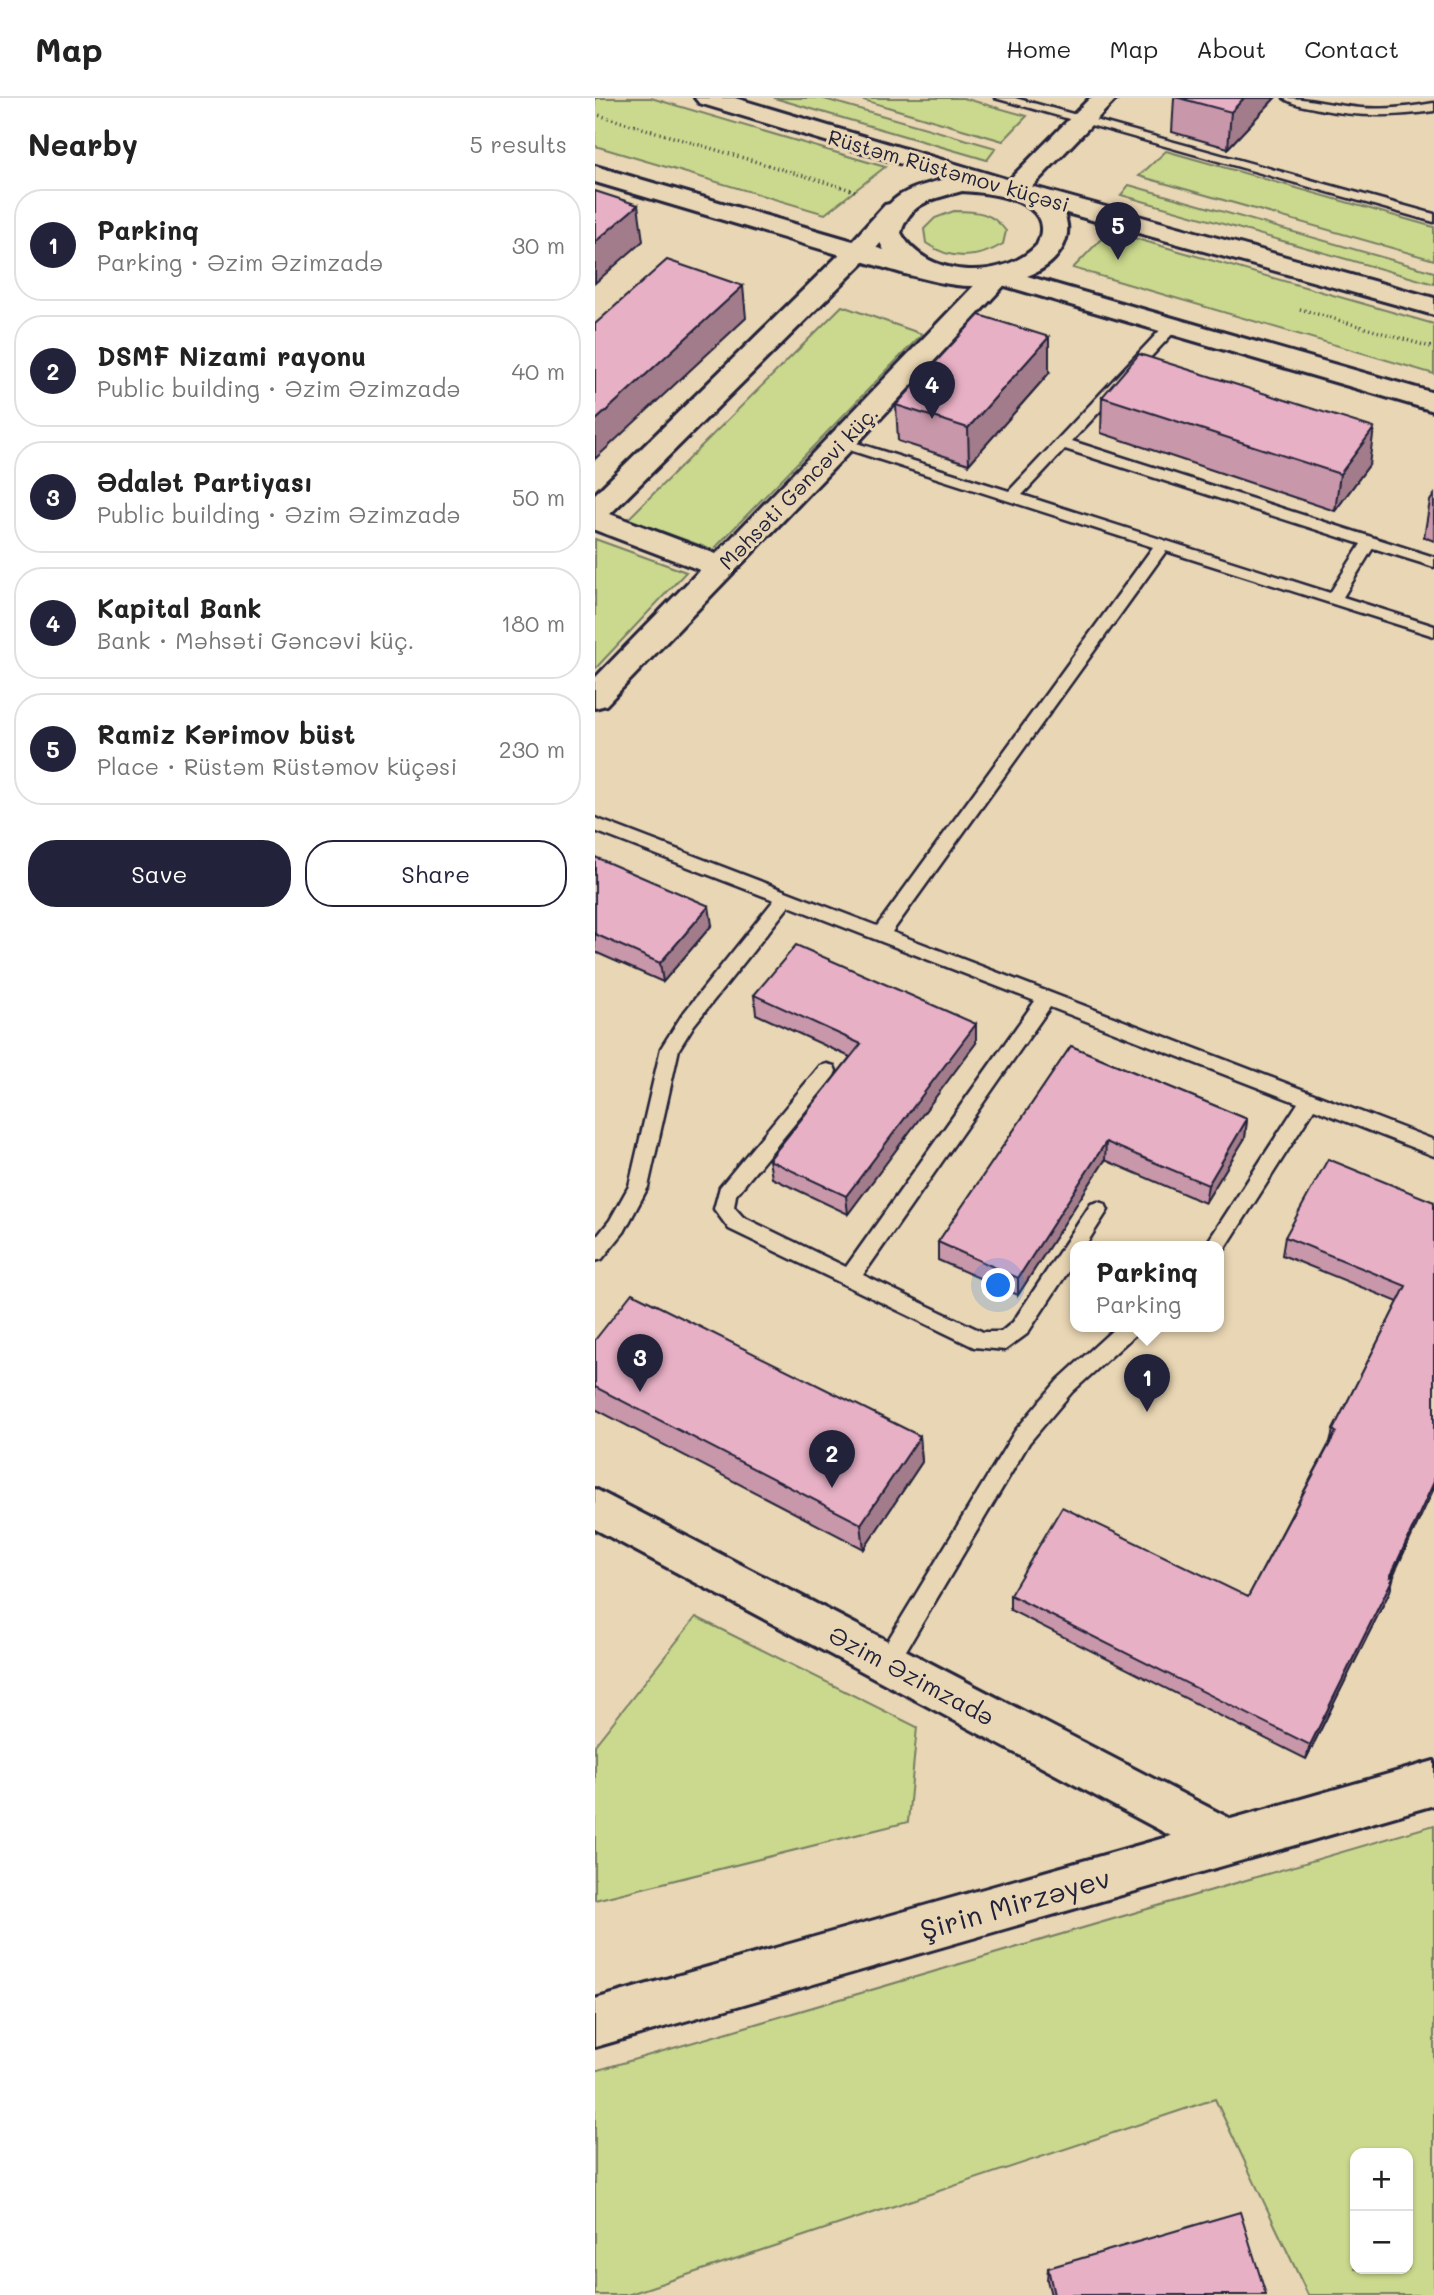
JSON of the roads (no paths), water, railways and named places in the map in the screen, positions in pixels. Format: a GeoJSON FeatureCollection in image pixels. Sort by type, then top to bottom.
{"type":"FeatureCollection","features":[{"type":"Feature","properties":{"kind":"street","name":"Rüstəm Rüstəmov küçəsi"},"geometry":{"type":"LineString","coordinates":[[708,98],[1014,190],[1434,307]]}},
{"type":"Feature","properties":{"kind":"street"},"geometry":{"type":"LineString","coordinates":[[1014,190],[1104,98]]}},
{"type":"Feature","properties":{"kind":"street"},"geometry":{"type":"LineString","coordinates":[[595,174],[858,252],[947,276],[999,276],[1022,269],[1040,258],[1052,245],[1056,231],[1052,215],[1038,201],[1014,190],[990,184],[948,186],[911,198],[894,211],[858,252],[595,511]]}},
{"type":"Feature","properties":{"kind":"street"},"geometry":{"type":"LineString","coordinates":[[894,211],[888,227],[890,243],[902,258],[924,270]]}},
{"type":"Feature","properties":{"kind":"street"},"geometry":{"type":"LineString","coordinates":[[999,276],[1434,402]]}},
{"type":"Feature","properties":{"kind":"street","name":"Məhsəti Gəncəvi küç."},"geometry":{"type":"LineString","coordinates":[[595,697],[842,443],[999,276]]}},
{"type":"Feature","properties":{"kind":"street"},"geometry":{"type":"LineString","coordinates":[[595,519],[721,567]]}},
{"type":"Feature","properties":{"kind":"street","name":"Əzim Əzimzadə"},"geometry":{"type":"LineString","coordinates":[[595,1508],[1229,1842]]}},
{"type":"Feature","properties":{"kind":"street","name":"Şirin Mirzəyev"},"geometry":{"type":"LineString","coordinates":[[595,2024],[1434,1783]]}},
{"type":"Feature","properties":{"kind":"lane"},"geometry":{"type":"LineString","coordinates":[[1001,98],[1434,218]]}},
{"type":"Feature","properties":{"kind":"lane"},"geometry":{"type":"LineString","coordinates":[[1290,98],[1321,102],[1340,111],[1374,114],[1434,107]]}},
{"type":"Feature","properties":{"kind":"lane"},"geometry":{"type":"LineString","coordinates":[[1012,497],[1173,326]]}},
{"type":"Feature","properties":{"kind":"lane"},"geometry":{"type":"LineString","coordinates":[[842,443],[1434,631]]}},
{"type":"Feature","properties":{"kind":"lane"},"geometry":{"type":"LineString","coordinates":[[1063,443],[1434,562]]}},
{"type":"Feature","properties":{"kind":"lane"},"geometry":{"type":"LineString","coordinates":[[1334,599],[1370,541]]}},
{"type":"Feature","properties":{"kind":"lane"},"geometry":{"type":"LineString","coordinates":[[881,934],[1162,545]]}},
{"type":"Feature","properties":{"kind":"lane"},"geometry":{"type":"LineString","coordinates":[[595,824],[1434,1147]]}},
{"type":"Feature","properties":{"kind":"lane"},"geometry":{"type":"LineString","coordinates":[[595,1253],[617,1226],[638,1187],[670,1048],[688,1020],[786,898]]}},
{"type":"Feature","properties":{"kind":"lane"},"geometry":{"type":"LineString","coordinates":[[850,1277],[1047,998]]}},
{"type":"Feature","properties":{"kind":"lane"},"geometry":{"type":"LineString","coordinates":[[827,1071],[727,1192],[724,1209],[736,1223],[981,1341],[1005,1340],[1020,1328],[1070,1252]]}},
{"type":"Feature","properties":{"kind":"lane"},"geometry":{"type":"LineString","coordinates":[[1219,1241],[1310,1100]]}},
{"type":"Feature","properties":{"kind":"lane"},"geometry":{"type":"LineString","coordinates":[[1078,1241],[1098,1210]]}},
{"type":"Feature","properties":{"kind":"lane"},"geometry":{"type":"LineString","coordinates":[[887,1662],[1022,1437],[1065,1386],[1124,1332]]}},
{"type":"Feature","properties":{"kind":"place","name":"Ramiz Kərimov büst"},"geometry":{"type":"Point","coordinates":[1118,260]}},
{"type":"Feature","properties":{"kind":"place","name":"Kapital Bank"},"geometry":{"type":"Point","coordinates":[932,419]}},
{"type":"Feature","properties":{"kind":"place","name":"Ədalət Partiyası"},"geometry":{"type":"Point","coordinates":[640,1392]}},
{"type":"Feature","properties":{"kind":"place","name":"Parkinq"},"geometry":{"type":"Point","coordinates":[1147,1412]}},
{"type":"Feature","properties":{"kind":"place","name":"DSMF Nizami rayonu"},"geometry":{"type":"Point","coordinates":[832,1488]}}]}
